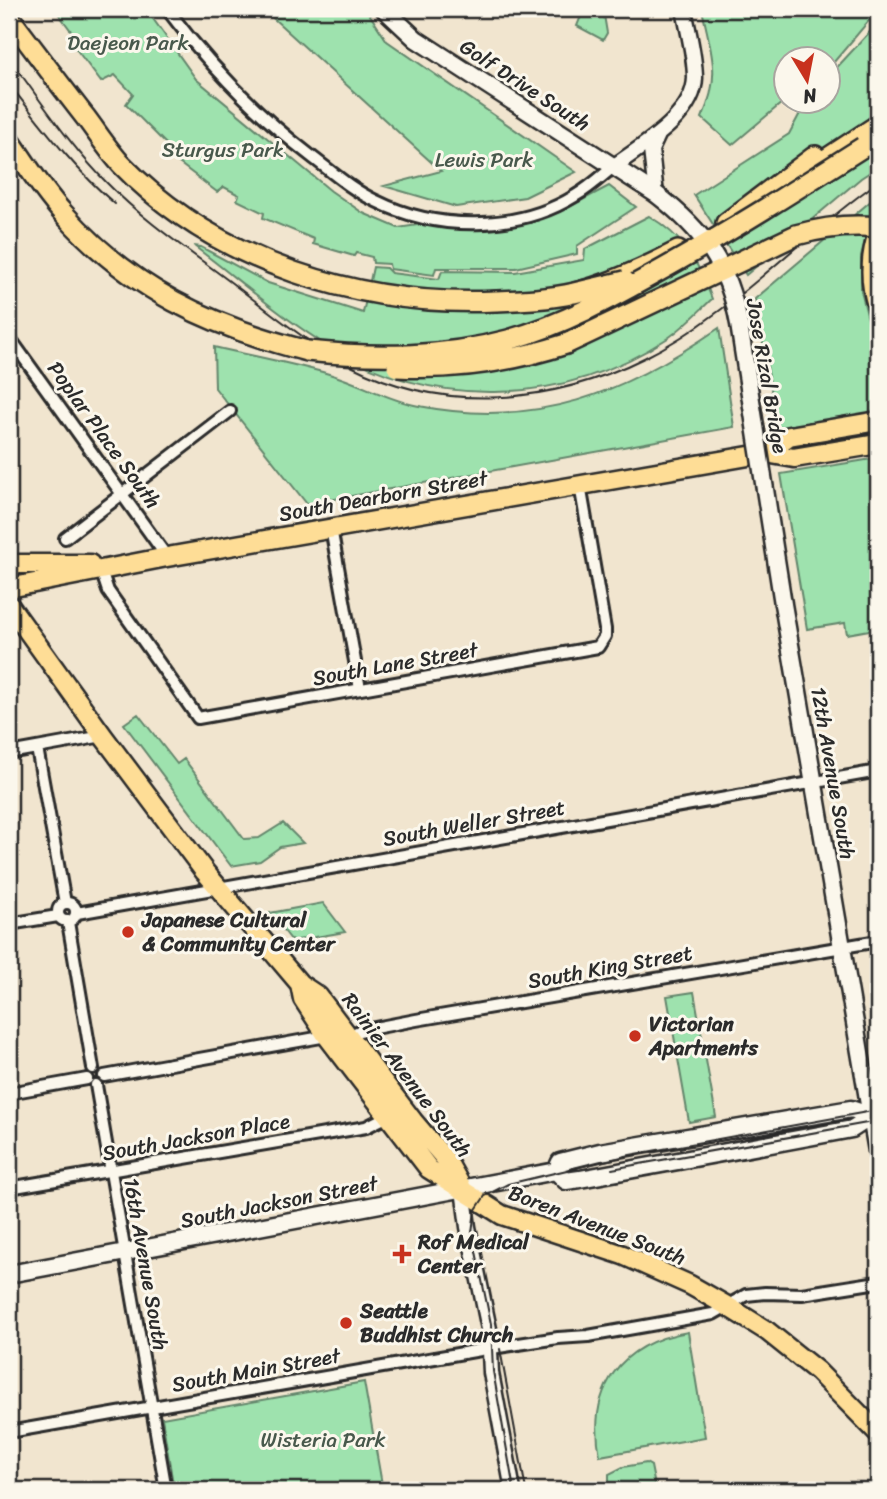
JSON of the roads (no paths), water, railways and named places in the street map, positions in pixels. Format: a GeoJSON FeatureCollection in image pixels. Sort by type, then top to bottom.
{"type":"FeatureCollection","features":[{"type":"Feature","properties":{"kind":"highway"},"geometry":{"type":"LineString","coordinates":[[9,17],[121,164],[190,221],[231,245],[280,267],[390,296],[453,302],[531,300],[646,276],[699,256],[873,144],[878,127]]}},
{"type":"Feature","properties":{"kind":"highway"},"geometry":{"type":"LineString","coordinates":[[726,223],[878,111]]}},
{"type":"Feature","properties":{"kind":"highway"},"geometry":{"type":"LineString","coordinates":[[574,293],[652,264],[726,223],[878,127]]}},
{"type":"Feature","properties":{"kind":"highway"},"geometry":{"type":"LineString","coordinates":[[9,139],[60,211],[111,259],[162,296],[233,329],[353,362],[398,368],[453,367],[515,359],[566,344],[796,235],[824,227],[878,227]]}},
{"type":"Feature","properties":{"kind":"highway"},"geometry":{"type":"LineString","coordinates":[[307,351],[360,356],[408,356],[483,346],[542,328],[589,308],[650,276],[873,144]]}},
{"type":"Feature","properties":{"kind":"highway"},"geometry":{"type":"LineString","coordinates":[[878,235],[872,265],[873,289],[878,307]]}},
{"type":"Feature","properties":{"kind":"main road","name":"Golf Drive South"},"geometry":{"type":"LineString","coordinates":[[384,9],[416,39],[613,167]]}},
{"type":"Feature","properties":{"kind":"main road"},"geometry":{"type":"LineString","coordinates":[[613,167],[652,186]]}},
{"type":"Feature","properties":{"kind":"main road","name":"Jose Rizal Bridge"},"geometry":{"type":"LineString","coordinates":[[652,186],[699,232],[717,258],[731,289],[739,324],[783,604]]}},
{"type":"Feature","properties":{"kind":"main road","name":"South Dearborn Street"},"geometry":{"type":"LineString","coordinates":[[766,453],[789,436],[878,421]]}},
{"type":"Feature","properties":{"kind":"main road","name":"South Dearborn Street"},"geometry":{"type":"LineString","coordinates":[[9,588],[167,557],[766,453],[794,458],[878,444]]}},
{"type":"Feature","properties":{"kind":"main road"},"geometry":{"type":"LineString","coordinates":[[9,564],[129,564]]}},
{"type":"Feature","properties":{"kind":"main road","name":"12th Avenue South"},"geometry":{"type":"LineString","coordinates":[[783,604],[842,947],[875,1116],[878,1157]]}},
{"type":"Feature","properties":{"kind":"main road","name":"Rainier Avenue South"},"geometry":{"type":"LineString","coordinates":[[9,605],[103,736],[218,888],[300,984],[318,996],[412,1121],[447,1161],[463,1189]]}},
{"type":"Feature","properties":{"kind":"main road","name":"Rainier Avenue South"},"geometry":{"type":"LineString","coordinates":[[300,984],[303,999],[327,1036],[429,1169],[463,1189]]}},
{"type":"Feature","properties":{"kind":"main road"},"geometry":{"type":"LineString","coordinates":[[315,1017],[323,1017],[338,1035],[349,1036]]}},
{"type":"Feature","properties":{"kind":"main road","name":"South Jackson Street"},"geometry":{"type":"LineString","coordinates":[[556,1171],[560,1162],[600,1152],[851,1109],[875,1116]]}},
{"type":"Feature","properties":{"kind":"main road","name":"South Jackson Street"},"geometry":{"type":"LineString","coordinates":[[556,1171],[566,1181],[580,1179],[852,1129],[875,1116]]}},
{"type":"Feature","properties":{"kind":"main road","name":"South Jackson Street"},"geometry":{"type":"LineString","coordinates":[[9,1274],[556,1171]]}},
{"type":"Feature","properties":{"kind":"main road","name":"Boren Avenue South"},"geometry":{"type":"LineString","coordinates":[[463,1189],[502,1215],[623,1255],[690,1285],[727,1306],[767,1331],[817,1371],[878,1433]]}},
{"type":"Feature","properties":{"kind":"street"},"geometry":{"type":"LineString","coordinates":[[167,9],[225,80],[264,119],[348,185],[377,202],[408,214],[440,221],[473,223],[519,218],[576,196],[679,115],[692,94],[694,70],[684,9]]}},
{"type":"Feature","properties":{"kind":"street"},"geometry":{"type":"LineString","coordinates":[[652,186],[651,149],[661,131]]}},
{"type":"Feature","properties":{"kind":"street","name":"Poplar Place South"},"geometry":{"type":"LineString","coordinates":[[9,337],[167,557]]}},
{"type":"Feature","properties":{"kind":"street"},"geometry":{"type":"LineString","coordinates":[[65,538],[230,411]]}},
{"type":"Feature","properties":{"kind":"street","name":"South Lane Street"},"geometry":{"type":"LineString","coordinates":[[101,570],[108,591],[198,718],[598,647],[605,636],[605,629],[580,485]]}},
{"type":"Feature","properties":{"kind":"street"},"geometry":{"type":"LineString","coordinates":[[331,528],[360,689]]}},
{"type":"Feature","properties":{"kind":"street"},"geometry":{"type":"LineString","coordinates":[[9,753],[103,736]]}},
{"type":"Feature","properties":{"kind":"street"},"geometry":{"type":"LineString","coordinates":[[37,748],[65,903]]}},
{"type":"Feature","properties":{"kind":"street","name":"South Weller Street"},"geometry":{"type":"LineString","coordinates":[[77,913],[878,771]]}},
{"type":"Feature","properties":{"kind":"street"},"geometry":{"type":"LineString","coordinates":[[9,924],[75,918],[77,913],[73,905],[65,903]]}},
{"type":"Feature","properties":{"kind":"street"},"geometry":{"type":"LineString","coordinates":[[65,903],[60,907],[93,1068]]}},
{"type":"Feature","properties":{"kind":"street","name":"South King Street"},"geometry":{"type":"LineString","coordinates":[[349,1036],[359,1031],[416,1020],[878,941]]}},
{"type":"Feature","properties":{"kind":"street"},"geometry":{"type":"LineString","coordinates":[[104,1076],[327,1036]]}},
{"type":"Feature","properties":{"kind":"street"},"geometry":{"type":"LineString","coordinates":[[9,1093],[102,1083],[104,1076],[101,1070],[93,1068]]}},
{"type":"Feature","properties":{"kind":"street"},"geometry":{"type":"LineString","coordinates":[[92,1082],[89,1071],[93,1068]]}},
{"type":"Feature","properties":{"kind":"street","name":"16th Avenue South"},"geometry":{"type":"LineString","coordinates":[[92,1082],[166,1490]]}},
{"type":"Feature","properties":{"kind":"street","name":"South Jackson Place"},"geometry":{"type":"LineString","coordinates":[[9,1188],[366,1127],[388,1116]]}},
{"type":"Feature","properties":{"kind":"street"},"geometry":{"type":"LineString","coordinates":[[463,1189],[489,1329],[492,1385],[513,1490]]}},
{"type":"Feature","properties":{"kind":"street","name":"South Main Street"},"geometry":{"type":"LineString","coordinates":[[9,1432],[489,1348],[588,1336],[693,1318],[713,1314],[743,1296],[765,1293],[802,1294],[878,1282]]}},
{"type":"Feature","properties":{"kind":"tram line"},"geometry":{"type":"LineString","coordinates":[[9,58],[81,154],[123,198],[154,225],[279,319],[321,349],[351,366],[387,381],[460,397],[535,393],[609,374],[644,358],[706,321],[878,182]]}},
{"type":"Feature","properties":{"kind":"tram line"},"geometry":{"type":"LineString","coordinates":[[9,84],[72,162],[115,204]]}},
{"type":"Feature","properties":{"kind":"tram line"},"geometry":{"type":"LineString","coordinates":[[514,1490],[493,1371],[491,1324],[472,1232],[475,1211],[485,1196],[508,1184],[630,1155],[878,1110]]}},
{"type":"Feature","properties":{"kind":"tram line"},"geometry":{"type":"LineString","coordinates":[[612,1169],[878,1121]]}},
{"type":"Feature","properties":{"kind":"tram line"},"geometry":{"type":"LineString","coordinates":[[500,1349],[526,1490]]}},
{"type":"Feature","properties":{"kind":"place","name":"Japanese Cultural & Community Center"},"geometry":{"type":"Point","coordinates":[128,932]}},
{"type":"Feature","properties":{"kind":"place","name":"Victorian Apartments"},"geometry":{"type":"Point","coordinates":[635,1036]}},
{"type":"Feature","properties":{"kind":"place","name":"Rof Medical Center"},"geometry":{"type":"Point","coordinates":[402,1254]}},
{"type":"Feature","properties":{"kind":"place","name":"Seattle Buddhist Church"},"geometry":{"type":"Point","coordinates":[346,1323]}},
{"type":"Feature","properties":{"kind":"park label","name":"Daejeon Park"},"geometry":{"type":"Point","coordinates":[128,43]}},
{"type":"Feature","properties":{"kind":"park label","name":"Sturgus Park"},"geometry":{"type":"Point","coordinates":[223,150]}},
{"type":"Feature","properties":{"kind":"park label","name":"Lewis Park"},"geometry":{"type":"Point","coordinates":[484,160]}},
{"type":"Feature","properties":{"kind":"park label","name":"Wisteria Park"},"geometry":{"type":"Point","coordinates":[323,1440]}}]}
